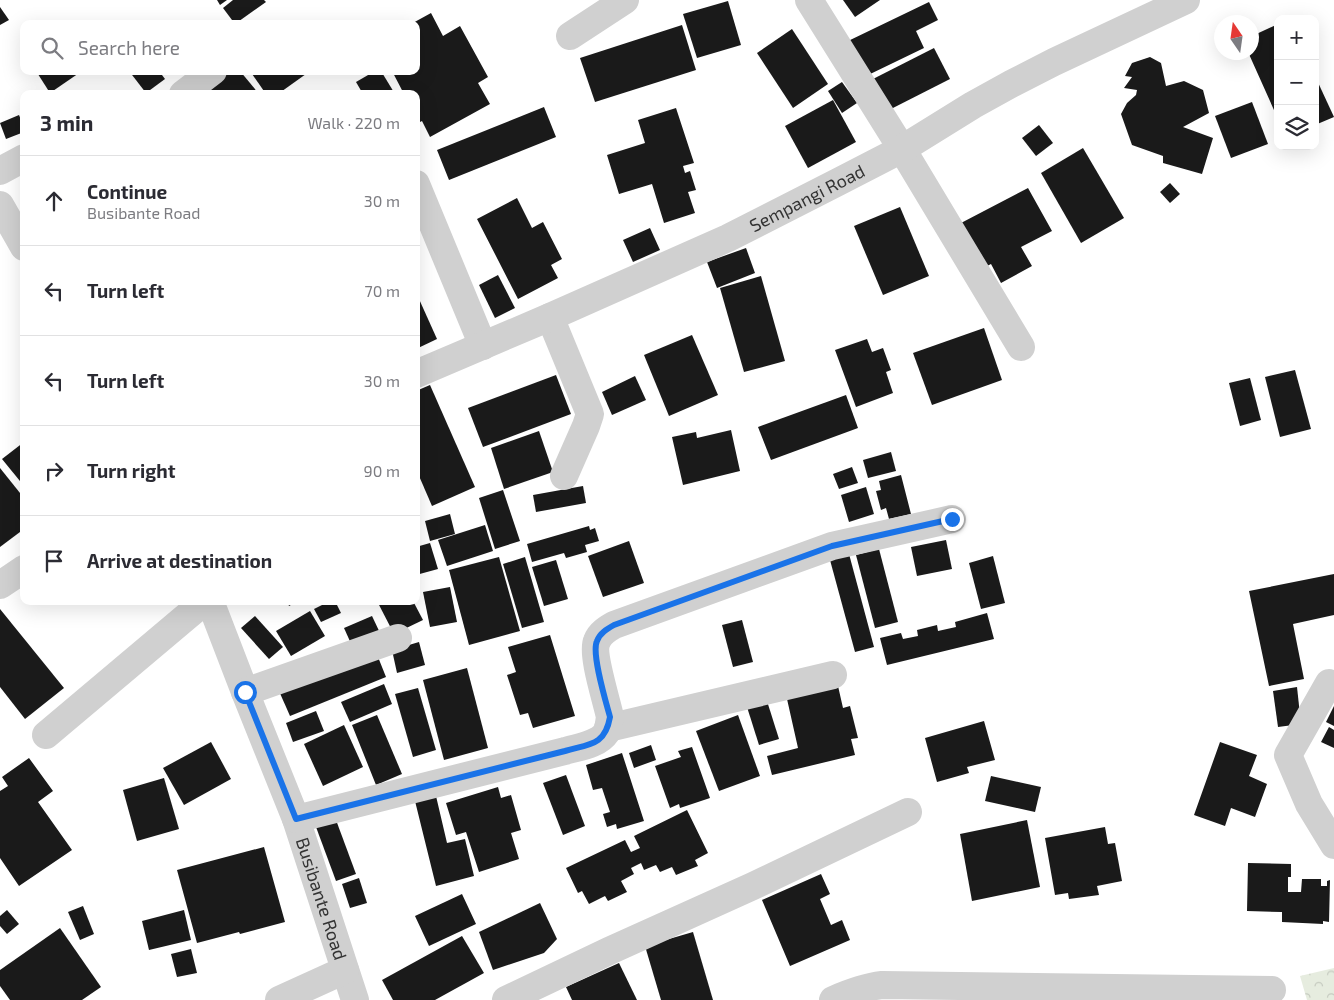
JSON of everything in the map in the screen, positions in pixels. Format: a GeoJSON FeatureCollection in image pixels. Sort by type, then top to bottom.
{"type":"FeatureCollection","features":[{"type":"Feature","properties":{"kind":"street"},"geometry":{"type":"LineString","coordinates":[[570,36],[625,0]]}},
{"type":"Feature","properties":{"kind":"street"},"geometry":{"type":"LineString","coordinates":[[809,0],[902,149],[1021,347]]}},
{"type":"Feature","properties":{"kind":"street","name":"Sempangi Road"},"geometry":{"type":"LineString","coordinates":[[420,372],[728,238],[902,149],[1011,84],[1186,0]]}},
{"type":"Feature","properties":{"kind":"street"},"geometry":{"type":"LineString","coordinates":[[188,90],[208,75]]}},
{"type":"Feature","properties":{"kind":"street"},"geometry":{"type":"LineString","coordinates":[[0,171],[20,160]]}},
{"type":"Feature","properties":{"kind":"street"},"geometry":{"type":"LineString","coordinates":[[420,194],[483,346]]}},
{"type":"Feature","properties":{"kind":"street"},"geometry":{"type":"LineString","coordinates":[[0,205],[20,240]]}},
{"type":"Feature","properties":{"kind":"street"},"geometry":{"type":"LineString","coordinates":[[550,317],[590,414],[564,476]]}},
{"type":"Feature","properties":{"kind":"street"},"geometry":{"type":"LineString","coordinates":[[296,819],[596,742],[605,735],[610,717],[595,653],[596,641],[603,632],[614,625],[832,546],[952,519]]}},
{"type":"Feature","properties":{"kind":"street"},"geometry":{"type":"LineString","coordinates":[[0,585],[20,571]]}},
{"type":"Feature","properties":{"kind":"street"},"geometry":{"type":"LineString","coordinates":[[46,735],[200,605]]}},
{"type":"Feature","properties":{"kind":"street","name":"Busibante Road"},"geometry":{"type":"LineString","coordinates":[[212,605],[296,819],[355,1000]]}},
{"type":"Feature","properties":{"kind":"street"},"geometry":{"type":"LineString","coordinates":[[245,692],[398,638]]}},
{"type":"Feature","properties":{"kind":"street"},"geometry":{"type":"LineString","coordinates":[[608,728],[833,675]]}},
{"type":"Feature","properties":{"kind":"street"},"geometry":{"type":"LineString","coordinates":[[1329,683],[1288,755],[1309,804],[1334,845]]}},
{"type":"Feature","properties":{"kind":"street"},"geometry":{"type":"LineString","coordinates":[[506,1000],[908,812]]}},
{"type":"Feature","properties":{"kind":"street"},"geometry":{"type":"LineString","coordinates":[[279,1000],[345,970]]}},
{"type":"Feature","properties":{"kind":"street"},"geometry":{"type":"LineString","coordinates":[[833,1000],[869,986],[882,985],[1272,990]]}},
{"type":"Feature","properties":{"kind":"green space"},"geometry":{"type":"Polygon","coordinates":[[[1334,968],[1334,1000],[1307,1000],[1300,976],[1334,968]]]}},
{"type":"Feature","properties":{"kind":"building"},"geometry":{"type":"Polygon","coordinates":[[[217,0],[227,0],[220,5],[217,0]]]}},
{"type":"Feature","properties":{"kind":"building"},"geometry":{"type":"Polygon","coordinates":[[[233,0],[264,0],[266,2],[241,20],[232,20],[223,8],[233,0]]]}},
{"type":"Feature","properties":{"kind":"building"},"geometry":{"type":"Polygon","coordinates":[[[843,0],[880,0],[855,17],[843,0]]]}},
{"type":"Feature","properties":{"kind":"building"},"geometry":{"type":"Polygon","coordinates":[[[728,1],[741,45],[697,58],[683,14],[728,1]]]}},
{"type":"Feature","properties":{"kind":"building"},"geometry":{"type":"Polygon","coordinates":[[[929,2],[938,20],[916,31],[924,48],[864,77],[846,42],[929,2]]]}},
{"type":"Feature","properties":{"kind":"building"},"geometry":{"type":"Polygon","coordinates":[[[0,7],[9,20],[0,25],[0,7]]]}},
{"type":"Feature","properties":{"kind":"building"},"geometry":{"type":"Polygon","coordinates":[[[431,13],[443,36],[460,26],[488,77],[478,83],[490,104],[430,137],[422,121],[420,122],[420,90],[402,90],[394,75],[420,75],[420,20],[418,20],[431,13]]]}},
{"type":"Feature","properties":{"kind":"building"},"geometry":{"type":"Polygon","coordinates":[[[682,25],[696,70],[595,102],[580,58],[682,25]]]}},
{"type":"Feature","properties":{"kind":"building"},"geometry":{"type":"Polygon","coordinates":[[[1274,26],[1274,110],[1252,60],[1259,60],[1259,33],[1274,26]]]}},
{"type":"Feature","properties":{"kind":"building"},"geometry":{"type":"Polygon","coordinates":[[[792,29],[828,84],[793,108],[757,53],[792,29]]]}},
{"type":"Feature","properties":{"kind":"building"},"geometry":{"type":"Polygon","coordinates":[[[934,48],[950,79],[889,110],[873,79],[934,48]]]}},
{"type":"Feature","properties":{"kind":"building"},"geometry":{"type":"Polygon","coordinates":[[[1150,57],[1161,63],[1166,86],[1184,81],[1203,90],[1209,113],[1183,127],[1213,138],[1202,174],[1163,163],[1163,156],[1132,145],[1121,114],[1127,103],[1136,95],[1137,90],[1124,88],[1132,77],[1125,76],[1132,63],[1150,57]]]}},
{"type":"Feature","properties":{"kind":"building"},"geometry":{"type":"Polygon","coordinates":[[[39,75],[76,75],[54,90],[48,90],[39,75]]]}},
{"type":"Feature","properties":{"kind":"building"},"geometry":{"type":"Polygon","coordinates":[[[132,75],[162,75],[165,79],[150,90],[144,90],[132,75]]]}},
{"type":"Feature","properties":{"kind":"building"},"geometry":{"type":"Polygon","coordinates":[[[223,75],[243,75],[256,90],[205,90],[223,75]]]}},
{"type":"Feature","properties":{"kind":"building"},"geometry":{"type":"Polygon","coordinates":[[[253,75],[305,75],[284,90],[263,90],[253,75]]]}},
{"type":"Feature","properties":{"kind":"building"},"geometry":{"type":"Polygon","coordinates":[[[368,75],[383,75],[393,90],[361,90],[356,82],[368,75]]]}},
{"type":"Feature","properties":{"kind":"building"},"geometry":{"type":"Polygon","coordinates":[[[842,82],[857,103],[842,113],[828,91],[842,82]]]}},
{"type":"Feature","properties":{"kind":"building"},"geometry":{"type":"Polygon","coordinates":[[[1319,85],[1334,117],[1319,123],[1319,85]]]}},
{"type":"Feature","properties":{"kind":"building"},"geometry":{"type":"Polygon","coordinates":[[[833,100],[856,142],[808,168],[785,126],[833,100]]]}},
{"type":"Feature","properties":{"kind":"building"},"geometry":{"type":"Polygon","coordinates":[[[1252,102],[1268,144],[1231,158],[1215,116],[1252,102]]]}},
{"type":"Feature","properties":{"kind":"building"},"geometry":{"type":"Polygon","coordinates":[[[544,107],[556,137],[449,180],[437,150],[544,107]]]}},
{"type":"Feature","properties":{"kind":"building"},"geometry":{"type":"Polygon","coordinates":[[[676,108],[694,163],[683,166],[685,173],[690,171],[696,190],[688,192],[695,213],[664,223],[652,184],[619,194],[607,155],[645,143],[638,120],[676,108]]]}},
{"type":"Feature","properties":{"kind":"building"},"geometry":{"type":"Polygon","coordinates":[[[19,115],[20,134],[6,139],[0,123],[19,115]]]}},
{"type":"Feature","properties":{"kind":"building"},"geometry":{"type":"Polygon","coordinates":[[[1039,125],[1053,143],[1036,156],[1022,138],[1039,125]]]}},
{"type":"Feature","properties":{"kind":"building"},"geometry":{"type":"Polygon","coordinates":[[[1083,148],[1124,218],[1081,243],[1041,173],[1083,148]]]}},
{"type":"Feature","properties":{"kind":"building"},"geometry":{"type":"Polygon","coordinates":[[[1170,183],[1180,194],[1170,203],[1160,192],[1170,183]]]}},
{"type":"Feature","properties":{"kind":"building"},"geometry":{"type":"Polygon","coordinates":[[[1028,188],[1052,231],[1021,247],[1032,266],[1001,283],[991,264],[985,267],[961,223],[1028,188]]]}},
{"type":"Feature","properties":{"kind":"building"},"geometry":{"type":"Polygon","coordinates":[[[517,198],[532,228],[543,222],[562,259],[551,265],[558,278],[518,299],[477,219],[517,198]]]}},
{"type":"Feature","properties":{"kind":"building"},"geometry":{"type":"Polygon","coordinates":[[[900,207],[929,276],[883,295],[854,226],[900,207]]]}},
{"type":"Feature","properties":{"kind":"building"},"geometry":{"type":"Polygon","coordinates":[[[650,228],[660,250],[633,262],[623,240],[650,228]]]}},
{"type":"Feature","properties":{"kind":"building"},"geometry":{"type":"Polygon","coordinates":[[[746,248],[755,273],[717,288],[707,262],[746,248]]]}},
{"type":"Feature","properties":{"kind":"building"},"geometry":{"type":"Polygon","coordinates":[[[498,275],[515,308],[495,318],[479,285],[498,275]]]}},
{"type":"Feature","properties":{"kind":"building"},"geometry":{"type":"Polygon","coordinates":[[[761,276],[785,361],[744,372],[720,288],[761,276]]]}},
{"type":"Feature","properties":{"kind":"building"},"geometry":{"type":"Polygon","coordinates":[[[420,301],[437,339],[420,347],[420,301]]]}},
{"type":"Feature","properties":{"kind":"building"},"geometry":{"type":"Polygon","coordinates":[[[984,328],[1002,380],[932,405],[913,353],[984,328]]]}},
{"type":"Feature","properties":{"kind":"building"},"geometry":{"type":"Polygon","coordinates":[[[692,335],[718,395],[669,416],[644,355],[692,335]]]}},
{"type":"Feature","properties":{"kind":"building"},"geometry":{"type":"Polygon","coordinates":[[[867,339],[872,352],[883,348],[891,370],[886,372],[893,393],[856,407],[835,350],[867,339]]]}},
{"type":"Feature","properties":{"kind":"building"},"geometry":{"type":"Polygon","coordinates":[[[1295,370],[1311,429],[1280,437],[1265,377],[1295,370]]]}},
{"type":"Feature","properties":{"kind":"building"},"geometry":{"type":"Polygon","coordinates":[[[556,375],[571,414],[483,447],[468,408],[556,375]]]}},
{"type":"Feature","properties":{"kind":"building"},"geometry":{"type":"Polygon","coordinates":[[[635,376],[646,400],[612,415],[602,392],[635,376]]]}},
{"type":"Feature","properties":{"kind":"building"},"geometry":{"type":"Polygon","coordinates":[[[1250,378],[1261,420],[1240,426],[1229,383],[1250,378]]]}},
{"type":"Feature","properties":{"kind":"building"},"geometry":{"type":"Polygon","coordinates":[[[430,385],[475,487],[432,506],[420,478],[420,389],[430,385]]]}},
{"type":"Feature","properties":{"kind":"building"},"geometry":{"type":"Polygon","coordinates":[[[846,395],[858,428],[771,460],[758,427],[846,395]]]}},
{"type":"Feature","properties":{"kind":"building"},"geometry":{"type":"Polygon","coordinates":[[[731,430],[740,471],[683,485],[672,437],[696,432],[697,438],[731,430]]]}},
{"type":"Feature","properties":{"kind":"building"},"geometry":{"type":"Polygon","coordinates":[[[539,431],[553,472],[504,489],[491,448],[539,431]]]}},
{"type":"Feature","properties":{"kind":"building"},"geometry":{"type":"Polygon","coordinates":[[[20,445],[20,481],[2,459],[20,445]]]}},
{"type":"Feature","properties":{"kind":"building"},"geometry":{"type":"Polygon","coordinates":[[[891,452],[896,471],[868,478],[863,460],[891,452]]]}},
{"type":"Feature","properties":{"kind":"building"},"geometry":{"type":"Polygon","coordinates":[[[852,467],[858,483],[839,489],[833,474],[852,467]]]}},
{"type":"Feature","properties":{"kind":"building"},"geometry":{"type":"Polygon","coordinates":[[[0,468],[20,493],[20,532],[0,547],[0,468]]]}},
{"type":"Feature","properties":{"kind":"building"},"geometry":{"type":"Polygon","coordinates":[[[901,475],[911,514],[889,519],[886,508],[881,510],[876,491],[881,490],[879,481],[901,475]]]}},
{"type":"Feature","properties":{"kind":"building"},"geometry":{"type":"Polygon","coordinates":[[[583,486],[586,503],[536,512],[533,495],[583,486]]]}},
{"type":"Feature","properties":{"kind":"building"},"geometry":{"type":"Polygon","coordinates":[[[866,487],[874,514],[849,522],[841,495],[866,487]]]}},
{"type":"Feature","properties":{"kind":"building"},"geometry":{"type":"Polygon","coordinates":[[[503,490],[520,541],[495,549],[479,498],[503,490]]]}},
{"type":"Feature","properties":{"kind":"building"},"geometry":{"type":"Polygon","coordinates":[[[450,514],[455,534],[430,541],[425,521],[450,514]]]}},
{"type":"Feature","properties":{"kind":"building"},"geometry":{"type":"Polygon","coordinates":[[[485,525],[493,551],[447,566],[438,540],[485,525]]]}},
{"type":"Feature","properties":{"kind":"building"},"geometry":{"type":"Polygon","coordinates":[[[589,526],[590,530],[595,528],[599,541],[585,545],[587,552],[566,558],[564,553],[532,562],[527,544],[589,526]]]}},
{"type":"Feature","properties":{"kind":"building"},"geometry":{"type":"Polygon","coordinates":[[[946,540],[952,569],[917,576],[911,547],[946,540]]]}},
{"type":"Feature","properties":{"kind":"building"},"geometry":{"type":"Polygon","coordinates":[[[629,541],[644,583],[603,597],[588,556],[629,541]]]}},
{"type":"Feature","properties":{"kind":"building"},"geometry":{"type":"Polygon","coordinates":[[[430,543],[438,569],[420,574],[420,546],[430,543]]]}},
{"type":"Feature","properties":{"kind":"building"},"geometry":{"type":"Polygon","coordinates":[[[879,549],[898,622],[875,628],[856,555],[879,549]]]}},
{"type":"Feature","properties":{"kind":"building"},"geometry":{"type":"Polygon","coordinates":[[[849,554],[874,647],[855,652],[830,560],[849,554]]]}},
{"type":"Feature","properties":{"kind":"building"},"geometry":{"type":"Polygon","coordinates":[[[993,556],[1005,603],[981,609],[969,563],[993,556]]]}},
{"type":"Feature","properties":{"kind":"building"},"geometry":{"type":"Polygon","coordinates":[[[499,557],[520,631],[469,645],[449,570],[499,557]]]}},
{"type":"Feature","properties":{"kind":"building"},"geometry":{"type":"Polygon","coordinates":[[[525,557],[544,622],[522,628],[503,564],[525,557]]]}},
{"type":"Feature","properties":{"kind":"building"},"geometry":{"type":"Polygon","coordinates":[[[556,560],[568,599],[544,606],[532,567],[556,560]]]}},
{"type":"Feature","properties":{"kind":"building"},"geometry":{"type":"Polygon","coordinates":[[[1334,574],[1334,615],[1293,624],[1304,679],[1269,686],[1249,591],[1334,574]]]}},
{"type":"Feature","properties":{"kind":"building"},"geometry":{"type":"Polygon","coordinates":[[[450,587],[457,622],[430,627],[423,592],[450,587]]]}},
{"type":"Feature","properties":{"kind":"building"},"geometry":{"type":"Polygon","coordinates":[[[322,605],[337,605],[341,613],[321,622],[314,609],[322,605]]]}},
{"type":"Feature","properties":{"kind":"building"},"geometry":{"type":"Polygon","coordinates":[[[379,605],[415,605],[423,620],[394,634],[379,605]]]}},
{"type":"Feature","properties":{"kind":"building"},"geometry":{"type":"Polygon","coordinates":[[[0,609],[64,688],[25,719],[0,687],[0,609]]]}},
{"type":"Feature","properties":{"kind":"building"},"geometry":{"type":"Polygon","coordinates":[[[310,611],[325,636],[291,656],[276,631],[310,611]]]}},
{"type":"Feature","properties":{"kind":"building"},"geometry":{"type":"Polygon","coordinates":[[[987,613],[994,639],[887,665],[880,638],[901,633],[903,639],[918,636],[917,630],[937,625],[938,631],[956,627],[955,622],[987,613]]]}},
{"type":"Feature","properties":{"kind":"building"},"geometry":{"type":"Polygon","coordinates":[[[255,616],[283,647],[269,659],[241,628],[255,616]]]}},
{"type":"Feature","properties":{"kind":"building"},"geometry":{"type":"Polygon","coordinates":[[[372,616],[381,635],[353,648],[344,628],[372,616]]]}},
{"type":"Feature","properties":{"kind":"building"},"geometry":{"type":"Polygon","coordinates":[[[742,620],[753,662],[733,667],[722,625],[742,620]]]}},
{"type":"Feature","properties":{"kind":"building"},"geometry":{"type":"Polygon","coordinates":[[[550,635],[575,716],[533,728],[528,713],[520,715],[507,675],[516,672],[508,647],[550,635]]]}},
{"type":"Feature","properties":{"kind":"building"},"geometry":{"type":"Polygon","coordinates":[[[419,642],[425,665],[397,673],[392,650],[419,642]]]}},
{"type":"Feature","properties":{"kind":"building"},"geometry":{"type":"Polygon","coordinates":[[[376,652],[386,677],[290,716],[279,691],[376,652]]]}},
{"type":"Feature","properties":{"kind":"building"},"geometry":{"type":"Polygon","coordinates":[[[467,668],[488,748],[444,760],[423,680],[467,668]]]}},
{"type":"Feature","properties":{"kind":"building"},"geometry":{"type":"Polygon","coordinates":[[[384,684],[392,704],[350,722],[341,702],[384,684]]]}},
{"type":"Feature","properties":{"kind":"building"},"geometry":{"type":"Polygon","coordinates":[[[838,686],[843,708],[850,706],[858,738],[851,739],[855,755],[772,775],[767,756],[798,748],[787,699],[838,686]]]}},
{"type":"Feature","properties":{"kind":"building"},"geometry":{"type":"Polygon","coordinates":[[[1297,687],[1301,724],[1278,727],[1273,691],[1297,687]]]}},
{"type":"Feature","properties":{"kind":"building"},"geometry":{"type":"Polygon","coordinates":[[[418,688],[436,750],[413,757],[395,694],[418,688]]]}},
{"type":"Feature","properties":{"kind":"building"},"geometry":{"type":"Polygon","coordinates":[[[767,701],[779,739],[759,745],[747,707],[767,701]]]}},
{"type":"Feature","properties":{"kind":"building"},"geometry":{"type":"Polygon","coordinates":[[[1334,706],[1334,726],[1326,722],[1334,706]]]}},
{"type":"Feature","properties":{"kind":"building"},"geometry":{"type":"Polygon","coordinates":[[[316,711],[324,731],[293,742],[286,723],[316,711]]]}},
{"type":"Feature","properties":{"kind":"building"},"geometry":{"type":"Polygon","coordinates":[[[377,715],[402,774],[376,785],[352,725],[377,715]]]}},
{"type":"Feature","properties":{"kind":"building"},"geometry":{"type":"Polygon","coordinates":[[[738,715],[760,776],[719,791],[696,731],[738,715]]]}},
{"type":"Feature","properties":{"kind":"building"},"geometry":{"type":"Polygon","coordinates":[[[984,721],[995,760],[967,767],[969,773],[937,782],[925,738],[984,721]]]}},
{"type":"Feature","properties":{"kind":"building"},"geometry":{"type":"Polygon","coordinates":[[[344,725],[363,767],[323,786],[304,744],[344,725]]]}},
{"type":"Feature","properties":{"kind":"building"},"geometry":{"type":"Polygon","coordinates":[[[1329,727],[1334,730],[1334,748],[1321,742],[1329,727]]]}},
{"type":"Feature","properties":{"kind":"building"},"geometry":{"type":"Polygon","coordinates":[[[211,742],[231,779],[184,805],[163,768],[211,742]]]}},
{"type":"Feature","properties":{"kind":"building"},"geometry":{"type":"Polygon","coordinates":[[[1220,742],[1257,755],[1249,776],[1267,784],[1255,817],[1231,808],[1225,826],[1194,815],[1220,742]]]}},
{"type":"Feature","properties":{"kind":"building"},"geometry":{"type":"Polygon","coordinates":[[[651,745],[656,760],[634,768],[629,753],[651,745]]]}},
{"type":"Feature","properties":{"kind":"building"},"geometry":{"type":"Polygon","coordinates":[[[692,747],[710,798],[680,808],[679,804],[670,808],[655,766],[681,757],[678,751],[692,747]]]}},
{"type":"Feature","properties":{"kind":"building"},"geometry":{"type":"Polygon","coordinates":[[[622,753],[644,821],[617,829],[616,824],[607,827],[603,814],[610,812],[602,788],[593,790],[586,765],[622,753]]]}},
{"type":"Feature","properties":{"kind":"building"},"geometry":{"type":"Polygon","coordinates":[[[29,758],[53,791],[38,802],[72,850],[19,886],[0,858],[0,791],[8,786],[2,777],[29,758]]]}},
{"type":"Feature","properties":{"kind":"building"},"geometry":{"type":"Polygon","coordinates":[[[566,775],[585,826],[563,835],[543,783],[566,775]]]}},
{"type":"Feature","properties":{"kind":"building"},"geometry":{"type":"Polygon","coordinates":[[[991,776],[1041,787],[1035,812],[985,801],[991,776]]]}},
{"type":"Feature","properties":{"kind":"building"},"geometry":{"type":"Polygon","coordinates":[[[164,778],[179,829],[137,841],[123,790],[164,778]]]}},
{"type":"Feature","properties":{"kind":"building"},"geometry":{"type":"Polygon","coordinates":[[[498,787],[501,798],[511,795],[521,830],[511,833],[519,859],[479,872],[466,832],[456,835],[446,803],[498,787]]]}},
{"type":"Feature","properties":{"kind":"building"},"geometry":{"type":"Polygon","coordinates":[[[436,796],[447,843],[465,839],[474,876],[436,886],[415,801],[436,796]]]}},
{"type":"Feature","properties":{"kind":"building"},"geometry":{"type":"Polygon","coordinates":[[[687,810],[708,853],[695,860],[698,866],[676,875],[672,867],[660,872],[656,865],[644,870],[641,863],[631,868],[634,874],[621,881],[627,892],[608,901],[605,896],[589,904],[582,891],[578,893],[566,868],[625,840],[631,852],[640,848],[634,836],[687,810]]]}},
{"type":"Feature","properties":{"kind":"building"},"geometry":{"type":"Polygon","coordinates":[[[336,820],[356,874],[336,881],[316,827],[336,820]]]}},
{"type":"Feature","properties":{"kind":"building"},"geometry":{"type":"Polygon","coordinates":[[[1027,820],[1040,887],[972,901],[960,834],[1027,820]]]}},
{"type":"Feature","properties":{"kind":"building"},"geometry":{"type":"Polygon","coordinates":[[[1105,827],[1108,844],[1115,843],[1122,881],[1097,886],[1099,895],[1069,899],[1068,893],[1055,895],[1045,838],[1105,827]]]}},
{"type":"Feature","properties":{"kind":"building"},"geometry":{"type":"Polygon","coordinates":[[[264,847],[285,922],[197,943],[177,870],[264,847]]]}},
{"type":"Feature","properties":{"kind":"building"},"geometry":{"type":"Polygon","coordinates":[[[1248,863],[1291,864],[1291,877],[1288,877],[1288,892],[1301,892],[1302,879],[1321,879],[1321,886],[1327,886],[1327,881],[1330,880],[1329,922],[1323,921],[1323,924],[1282,922],[1282,912],[1247,911],[1248,863]]]}},
{"type":"Feature","properties":{"kind":"building"},"geometry":{"type":"Polygon","coordinates":[[[821,874],[830,894],[820,899],[831,925],[842,920],[850,940],[790,966],[762,900],[821,874]]]}},
{"type":"Feature","properties":{"kind":"building"},"geometry":{"type":"Polygon","coordinates":[[[359,878],[367,903],[350,908],[342,884],[359,878]]]}},
{"type":"Feature","properties":{"kind":"building"},"geometry":{"type":"Polygon","coordinates":[[[462,894],[476,924],[429,946],[415,916],[462,894]]]}},
{"type":"Feature","properties":{"kind":"building"},"geometry":{"type":"Polygon","coordinates":[[[540,903],[557,939],[544,953],[493,970],[479,932],[540,903]]]}},
{"type":"Feature","properties":{"kind":"building"},"geometry":{"type":"Polygon","coordinates":[[[83,906],[94,934],[80,940],[68,912],[83,906]]]}},
{"type":"Feature","properties":{"kind":"building"},"geometry":{"type":"Polygon","coordinates":[[[7,910],[19,924],[7,934],[0,926],[0,916],[7,910]]]}},
{"type":"Feature","properties":{"kind":"building"},"geometry":{"type":"Polygon","coordinates":[[[184,910],[191,940],[149,950],[142,921],[184,910]]]}},
{"type":"Feature","properties":{"kind":"building"},"geometry":{"type":"Polygon","coordinates":[[[60,928],[101,987],[82,1000],[10,1000],[0,986],[0,970],[60,928]]]}},
{"type":"Feature","properties":{"kind":"building"},"geometry":{"type":"Polygon","coordinates":[[[693,932],[713,1000],[661,1000],[645,946],[693,932]]]}},
{"type":"Feature","properties":{"kind":"building"},"geometry":{"type":"Polygon","coordinates":[[[462,936],[484,973],[435,1000],[393,1000],[382,980],[462,936]]]}},
{"type":"Feature","properties":{"kind":"building"},"geometry":{"type":"Polygon","coordinates":[[[191,949],[197,973],[177,977],[171,954],[191,949]]]}},
{"type":"Feature","properties":{"kind":"building"},"geometry":{"type":"Polygon","coordinates":[[[619,963],[637,1000],[572,1000],[566,987],[619,963]]]}},
{"type":"Feature","properties":{"kind":"route"},"geometry":{"type":"LineString","coordinates":[[245,692],[296,819],[596,742],[605,735],[610,717],[595,653],[596,641],[603,632],[614,625],[832,546],[952,519]]}}]}
